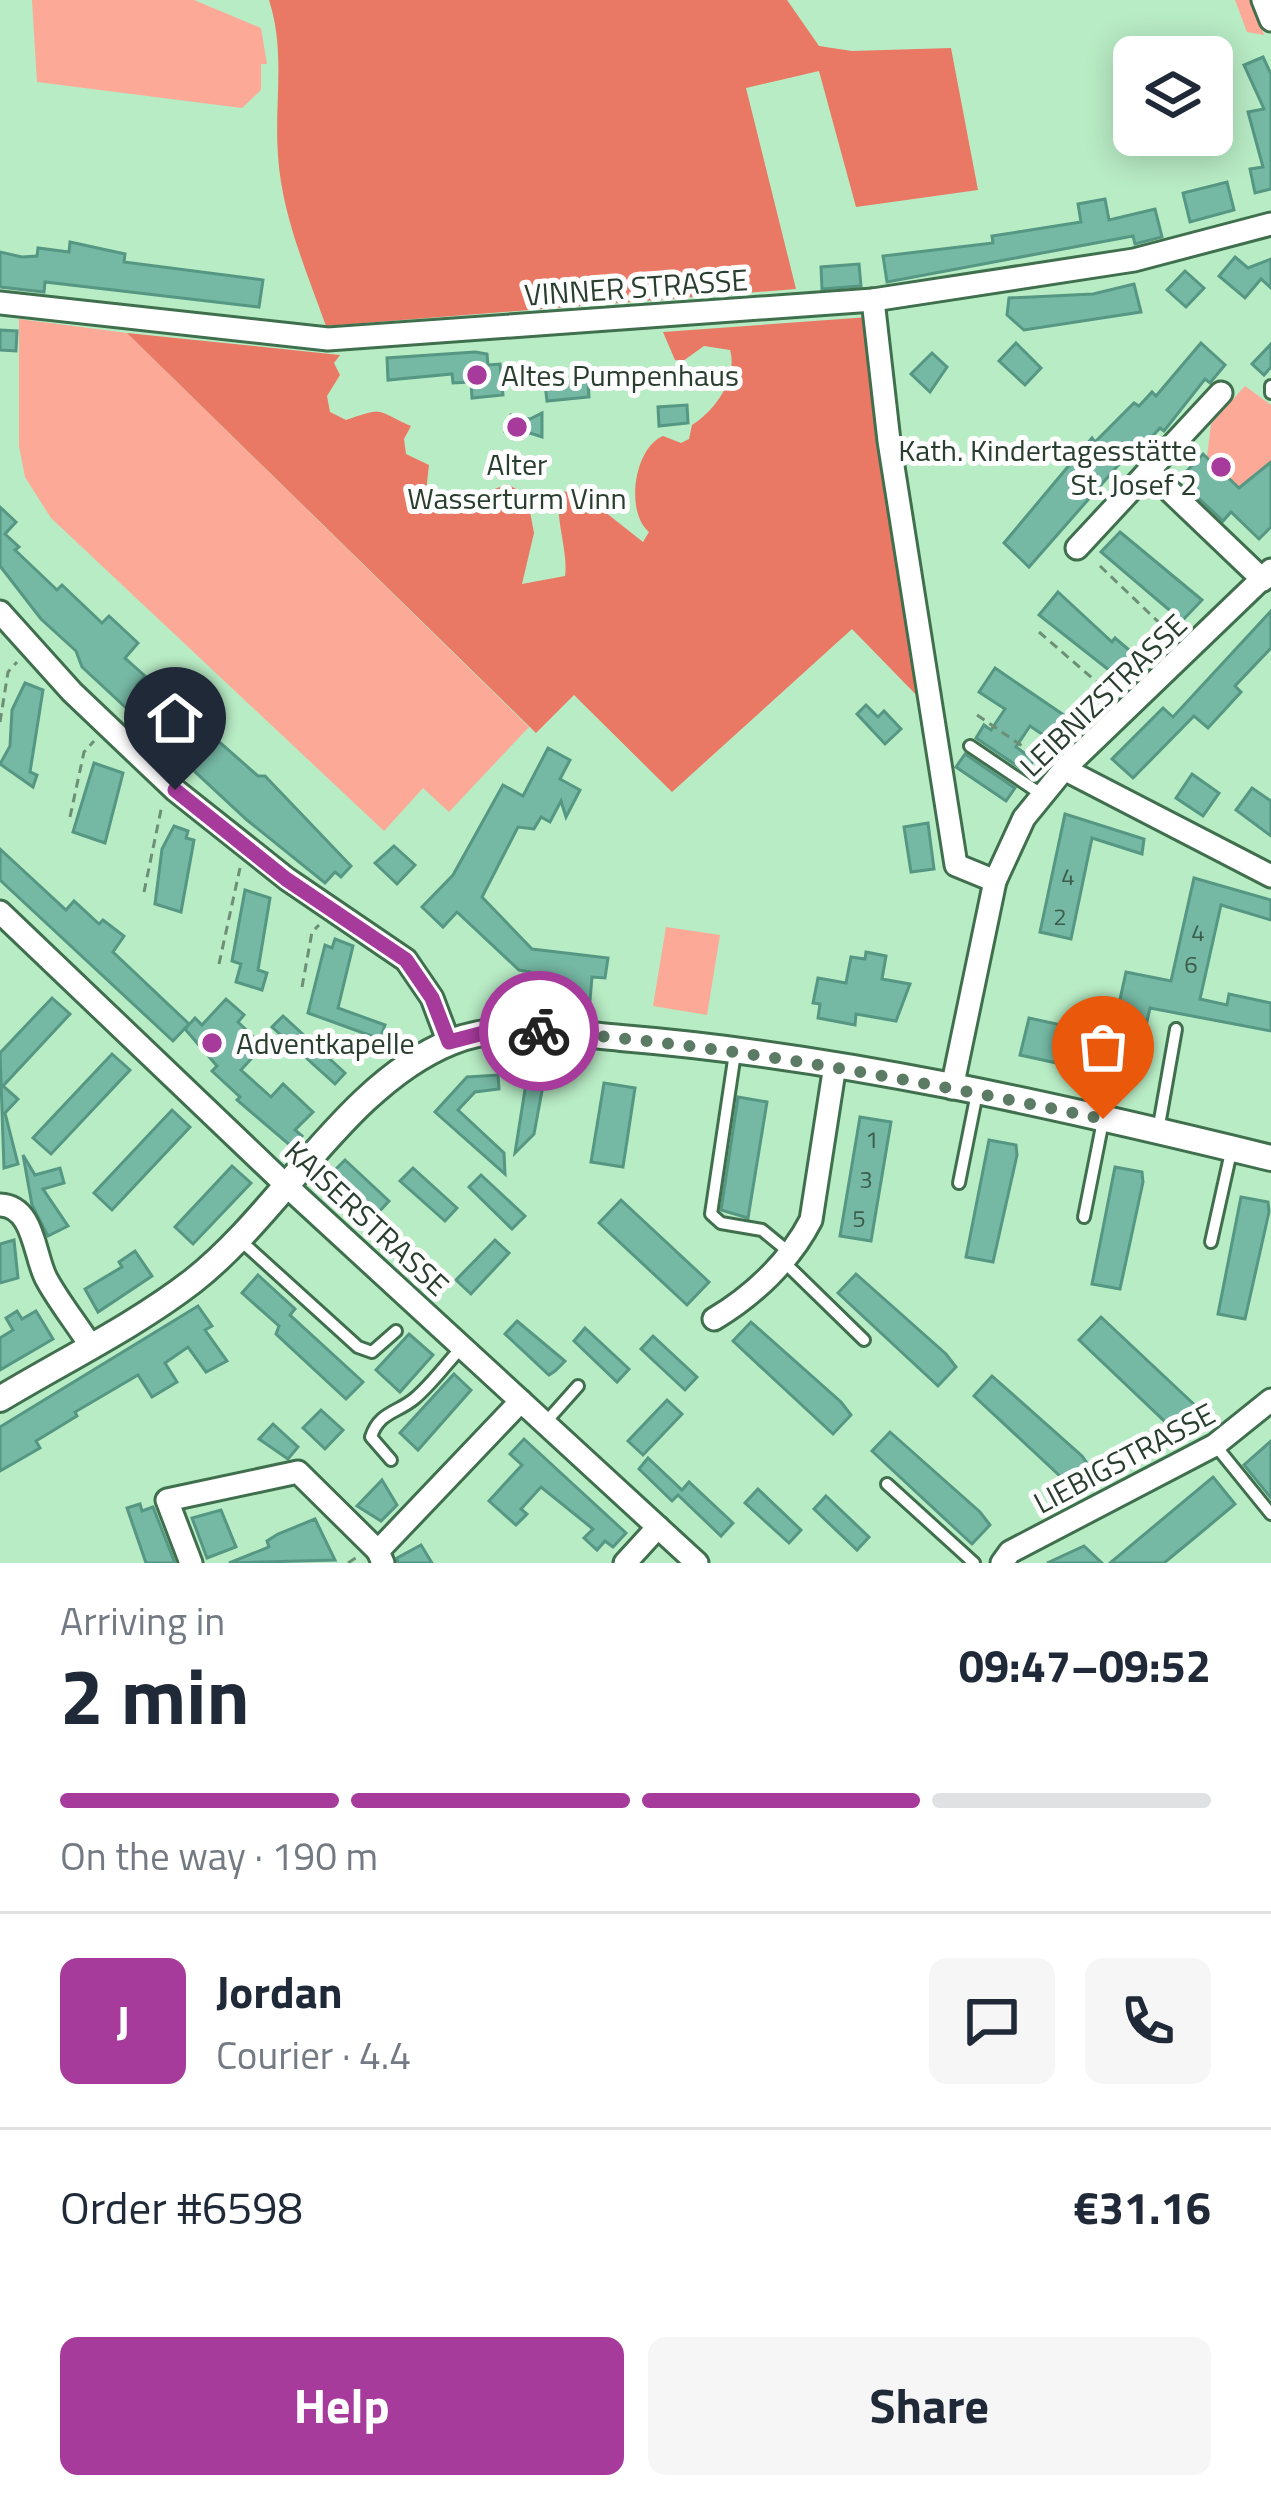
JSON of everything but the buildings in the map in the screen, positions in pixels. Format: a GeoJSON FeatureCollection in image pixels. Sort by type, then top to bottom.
{"type":"FeatureCollection","features":[{"type":"Feature","properties":{"kind":"street"},"geometry":{"type":"LineString","coordinates":[[1263,0],[1271,20]]}},
{"type":"Feature","properties":{"kind":"street","name":"VINNER STRASSE"},"geometry":{"type":"LineString","coordinates":[[0,303],[328,339],[873,300],[1134,260],[1271,224]]}},
{"type":"Feature","properties":{"kind":"street"},"geometry":{"type":"LineString","coordinates":[[873,300],[889,441],[956,865],[995,880]]}},
{"type":"Feature","properties":{"kind":"street"},"geometry":{"type":"LineString","coordinates":[[1077,548],[1221,393]]}},
{"type":"Feature","properties":{"kind":"street"},"geometry":{"type":"LineString","coordinates":[[1148,471],[1267,575]]}},
{"type":"Feature","properties":{"kind":"street","name":"LEIBNIZSTRASSE"},"geometry":{"type":"LineString","coordinates":[[965,1090],[995,880],[1041,794],[1267,575]]}},
{"type":"Feature","properties":{"kind":"street"},"geometry":{"type":"LineString","coordinates":[[0,612],[107,727],[175,790],[253,853],[406,960],[432,998],[449,1042]]}},
{"type":"Feature","properties":{"kind":"street"},"geometry":{"type":"LineString","coordinates":[[1062,771],[1271,876]]}},
{"type":"Feature","properties":{"kind":"street","name":"KAISERSTRASSE"},"geometry":{"type":"LineString","coordinates":[[0,912],[289,1188],[697,1563]]}},
{"type":"Feature","properties":{"kind":"street"},"geometry":{"type":"LineString","coordinates":[[0,1399],[193,1281],[289,1188],[359,1107],[380,1075],[449,1042],[495,1030],[735,1050],[835,1065],[1271,1158]]}},
{"type":"Feature","properties":{"kind":"street"},"geometry":{"type":"LineString","coordinates":[[714,1319],[743,1302],[786,1256],[811,1220],[835,1065]]}},
{"type":"Feature","properties":{"kind":"street"},"geometry":{"type":"LineString","coordinates":[[0,1205],[18,1212],[39,1248],[44,1275],[90,1345]]}},
{"type":"Feature","properties":{"kind":"street","name":"LIEBIGSTRASSE"},"geometry":{"type":"LineString","coordinates":[[1002,1563],[1010,1552],[1215,1445],[1271,1400]]}},
{"type":"Feature","properties":{"kind":"street"},"geometry":{"type":"LineString","coordinates":[[190,1563],[167,1500],[298,1472],[341,1509],[381,1557],[521,1401]]}},
{"type":"Feature","properties":{"kind":"street"},"geometry":{"type":"LineString","coordinates":[[625,1563],[658,1527]]}},
{"type":"Feature","properties":{"kind":"lane"},"geometry":{"type":"LineString","coordinates":[[970,746],[1041,794]]}},
{"type":"Feature","properties":{"kind":"lane"},"geometry":{"type":"LineString","coordinates":[[1158,1131],[1176,1029]]}},
{"type":"Feature","properties":{"kind":"lane"},"geometry":{"type":"LineString","coordinates":[[735,1050],[711,1214],[721,1223],[761,1230],[864,1340]]}},
{"type":"Feature","properties":{"kind":"lane"},"geometry":{"type":"LineString","coordinates":[[959,1183],[965,1090]]}},
{"type":"Feature","properties":{"kind":"lane"},"geometry":{"type":"LineString","coordinates":[[1084,1217],[1103,1119]]}},
{"type":"Feature","properties":{"kind":"lane"},"geometry":{"type":"LineString","coordinates":[[1211,1242],[1232,1148]]}},
{"type":"Feature","properties":{"kind":"lane"},"geometry":{"type":"LineString","coordinates":[[238,1238],[358,1347],[372,1352],[382,1348],[396,1331]]}},
{"type":"Feature","properties":{"kind":"lane"},"geometry":{"type":"LineString","coordinates":[[391,1460],[370,1437],[373,1428],[396,1406],[410,1404],[462,1347]]}},
{"type":"Feature","properties":{"kind":"lane"},"geometry":{"type":"LineString","coordinates":[[545,1423],[578,1386]]}},
{"type":"Feature","properties":{"kind":"lane"},"geometry":{"type":"LineString","coordinates":[[1215,1445],[1271,1514]]}},
{"type":"Feature","properties":{"kind":"lane"},"geometry":{"type":"LineString","coordinates":[[887,1484],[974,1563]]}},
{"type":"Feature","properties":{"kind":"path"},"geometry":{"type":"LineString","coordinates":[[1100,566],[1191,653]]}},
{"type":"Feature","properties":{"kind":"path"},"geometry":{"type":"LineString","coordinates":[[1040,632],[1129,710]]}},
{"type":"Feature","properties":{"kind":"path"},"geometry":{"type":"LineString","coordinates":[[0,722],[8,672],[31,648]]}},
{"type":"Feature","properties":{"kind":"path"},"geometry":{"type":"LineString","coordinates":[[977,715],[1062,771]]}},
{"type":"Feature","properties":{"kind":"path"},"geometry":{"type":"LineString","coordinates":[[70,818],[84,752],[107,727]]}},
{"type":"Feature","properties":{"kind":"path"},"geometry":{"type":"LineString","coordinates":[[144,892],[159,809],[175,790]]}},
{"type":"Feature","properties":{"kind":"path"},"geometry":{"type":"LineString","coordinates":[[219,964],[235,874],[253,853]]}},
{"type":"Feature","properties":{"kind":"path"},"geometry":{"type":"LineString","coordinates":[[302,987],[312,932],[333,911]]}},
{"type":"Feature","properties":{"kind":"shaded area"},"geometry":{"type":"Polygon","coordinates":[[[32,0],[194,0],[261,28],[267,64],[261,64],[261,90],[242,108],[37,82],[32,0]]]}},
{"type":"Feature","properties":{"kind":"shaded area"},"geometry":{"type":"Polygon","coordinates":[[[269,0],[787,0],[819,46],[852,51],[951,48],[978,190],[856,207],[819,71],[746,88],[796,289],[326,326],[296,242],[280,178],[278,58],[269,0]]]}},
{"type":"Feature","properties":{"kind":"shaded area"},"geometry":{"type":"Polygon","coordinates":[[[1235,0],[1251,0],[1264,35],[1247,32],[1235,0]]]}},
{"type":"Feature","properties":{"kind":"shaded area"},"geometry":{"type":"Polygon","coordinates":[[[869,317],[927,706],[852,629],[672,792],[574,695],[536,733],[127,333],[340,355],[334,363],[340,375],[327,396],[330,412],[346,420],[380,412],[411,426],[404,439],[406,454],[429,465],[426,491],[435,505],[454,506],[507,484],[527,495],[534,533],[522,584],[565,576],[558,507],[562,491],[601,497],[605,512],[643,542],[649,532],[635,496],[645,453],[663,436],[681,443],[689,439],[692,425],[723,392],[732,361],[730,350],[704,346],[683,361],[675,360],[663,332],[869,317]]]}},
{"type":"Feature","properties":{"kind":"shaded area"},"geometry":{"type":"Polygon","coordinates":[[[19,319],[127,333],[529,727],[449,812],[423,788],[384,831],[51,518],[25,477],[19,446],[19,319]]]}},
{"type":"Feature","properties":{"kind":"shaded area"},"geometry":{"type":"Polygon","coordinates":[[[1245,386],[1271,405],[1271,462],[1252,475],[1258,482],[1242,499],[1207,457],[1211,424],[1245,386]]]}},
{"type":"Feature","properties":{"kind":"shaded area"},"geometry":{"type":"Polygon","coordinates":[[[666,927],[720,935],[707,1015],[653,1006],[666,927]]]}},
{"type":"Feature","properties":{"kind":"way so far"},"geometry":{"type":"LineString","coordinates":[[539,1031],[690,1043],[835,1065],[1103,1119]]}},
{"type":"Feature","properties":{"kind":"place","name":"Altes Pumpenhaus"},"geometry":{"type":"Point","coordinates":[477,375]}},
{"type":"Feature","properties":{"kind":"place","name":"Alter Wasserturm Vinn"},"geometry":{"type":"Point","coordinates":[517,427]}},
{"type":"Feature","properties":{"kind":"place","name":"Kath. Kindertagesstätte St. Josef 2"},"geometry":{"type":"Point","coordinates":[1221,467]}},
{"type":"Feature","properties":{"kind":"place","name":"Adventkapelle"},"geometry":{"type":"Point","coordinates":[212,1043]}},
{"type":"Feature","properties":{"kind":"route"},"geometry":{"type":"LineString","coordinates":[[175,790],[286,879],[406,960],[432,998],[449,1042],[495,1030],[539,1031]]}}]}
